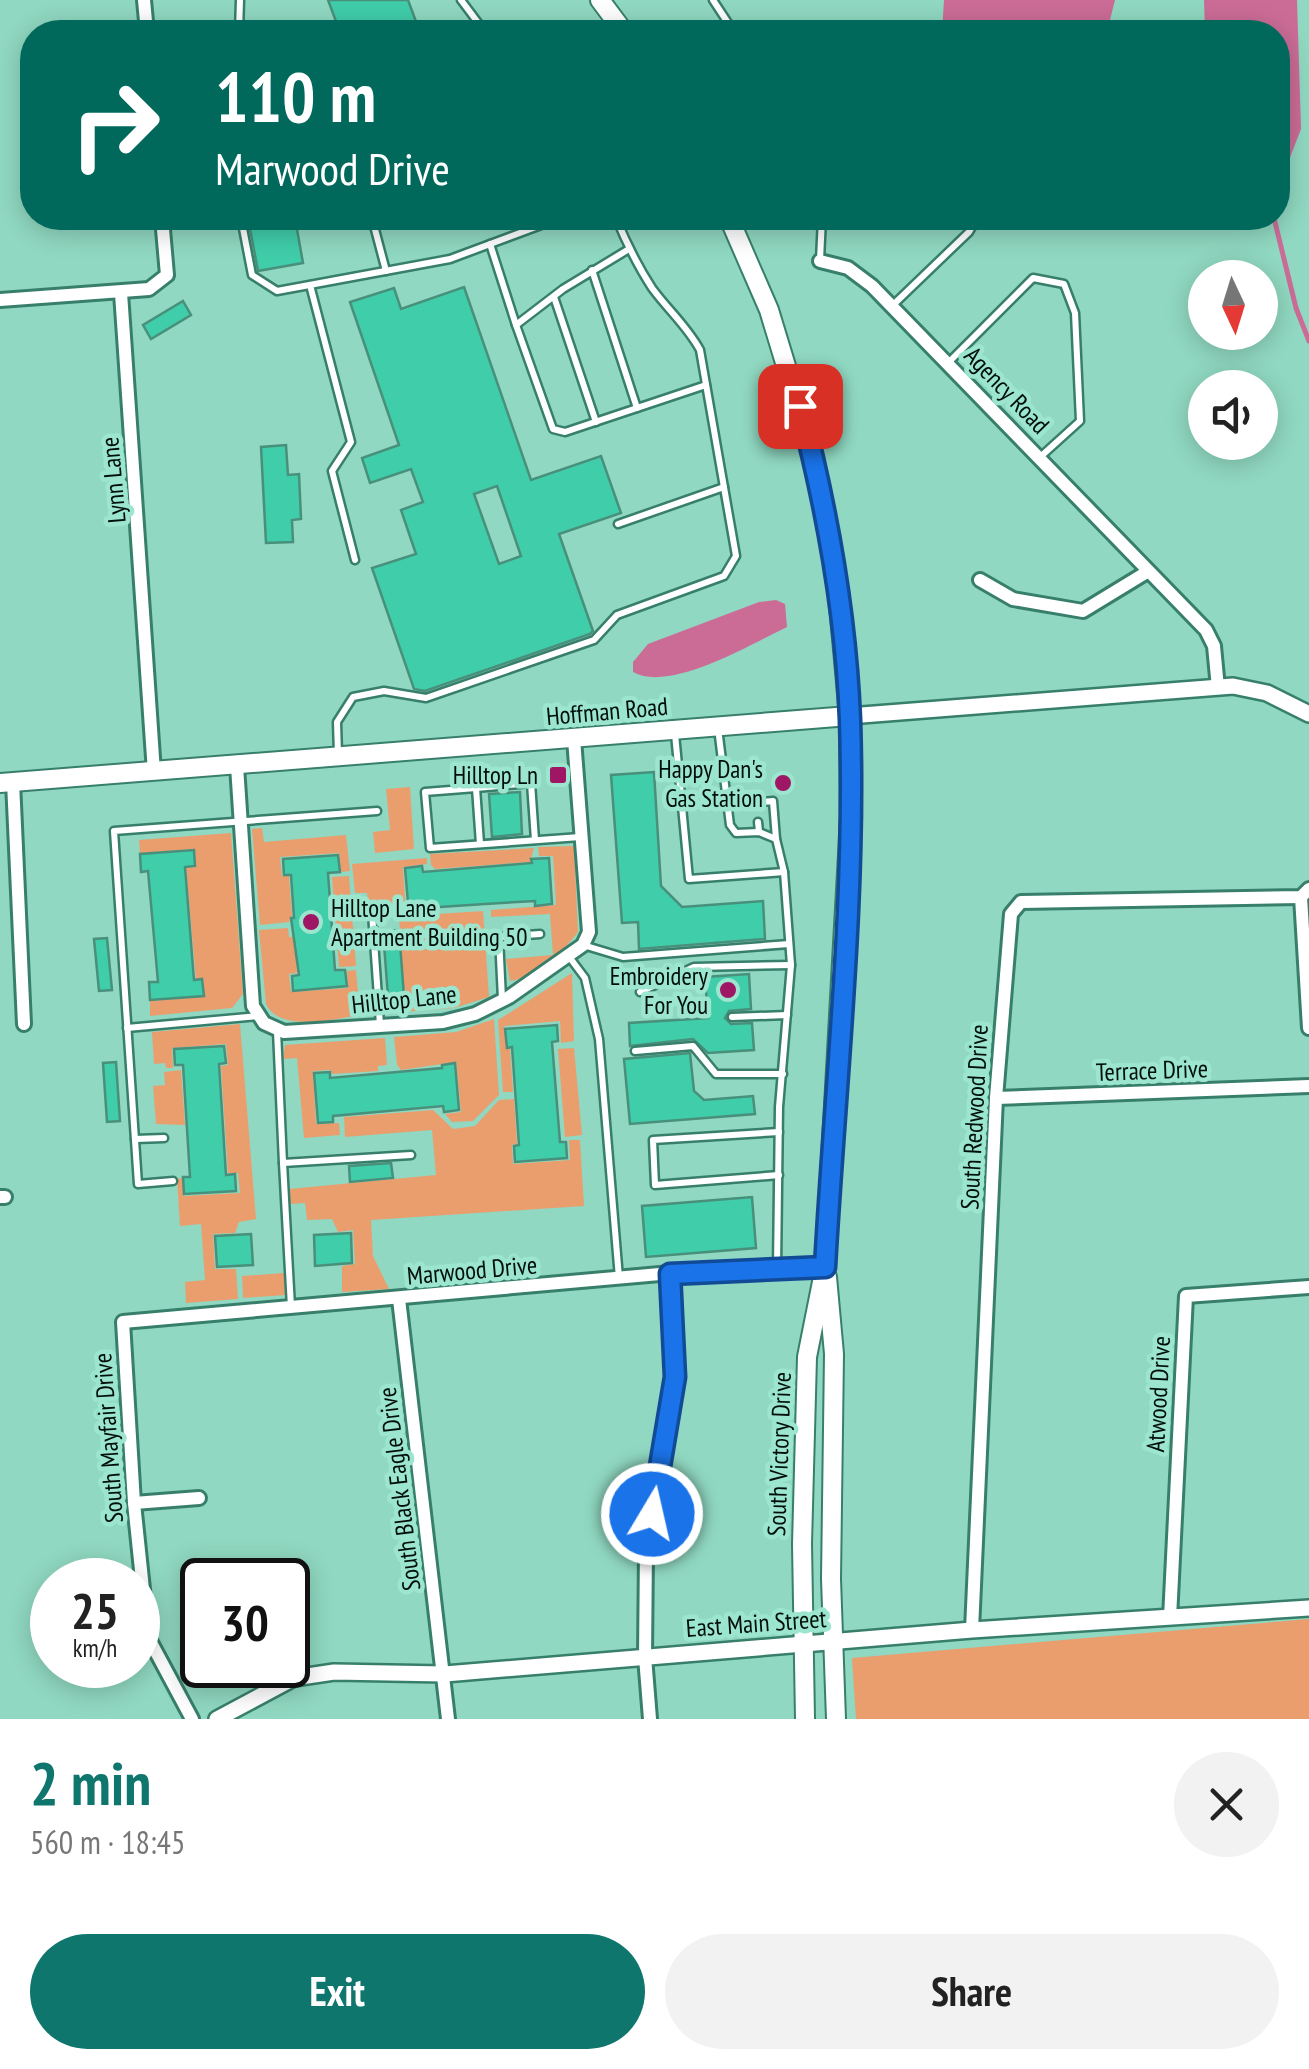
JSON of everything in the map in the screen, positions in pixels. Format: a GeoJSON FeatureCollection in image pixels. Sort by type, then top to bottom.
{"type":"FeatureCollection","features":[{"type":"Feature","properties":{"kind":"main road","name":"South Victory Drive"},"geometry":{"type":"LineString","coordinates":[[734,230],[768,310],[813,455],[837,583],[850,716],[849,836],[825,1267],[807,1357],[802,1644],[805,1719]]}},
{"type":"Feature","properties":{"kind":"main road","name":"Hoffman Road"},"geometry":{"type":"LineString","coordinates":[[6,782],[850,716]]}},
{"type":"Feature","properties":{"kind":"main road","name":"South Victory Drive"},"geometry":{"type":"LineString","coordinates":[[825,1267],[834,1354],[836,1719]]}},
{"type":"Feature","properties":{"kind":"street"},"geometry":{"type":"LineString","coordinates":[[0,300],[149,289],[167,275],[163,230]]}},
{"type":"Feature","properties":{"kind":"street","name":"Agency Road"},"geometry":{"type":"LineString","coordinates":[[820,261],[848,268],[892,306],[1206,630],[1214,646],[1218,688]]}},
{"type":"Feature","properties":{"kind":"street","name":"Lynn Lane"},"geometry":{"type":"LineString","coordinates":[[120,293],[154,772]]}},
{"type":"Feature","properties":{"kind":"street"},"geometry":{"type":"LineString","coordinates":[[980,580],[1014,599],[1083,611],[1148,572]]}},
{"type":"Feature","properties":{"kind":"street"},"geometry":{"type":"LineString","coordinates":[[1218,688],[1251,688],[1309,714]]}},
{"type":"Feature","properties":{"kind":"street","name":"Hoffman Road"},"geometry":{"type":"LineString","coordinates":[[850,716],[1218,688]]}},
{"type":"Feature","properties":{"kind":"street"},"geometry":{"type":"LineString","coordinates":[[574,739],[588,932],[583,945]]}},
{"type":"Feature","properties":{"kind":"street"},"geometry":{"type":"LineString","coordinates":[[236,766],[253,1006],[264,1023],[278,1030]]}},
{"type":"Feature","properties":{"kind":"street"},"geometry":{"type":"LineString","coordinates":[[6,782],[24,1024]]}},
{"type":"Feature","properties":{"kind":"street"},"geometry":{"type":"LineString","coordinates":[[1305,893],[1309,1028]]}},
{"type":"Feature","properties":{"kind":"street","name":"South Redwood Drive"},"geometry":{"type":"LineString","coordinates":[[972,1630],[996,1098],[1011,914],[1021,902],[1305,893]]}},
{"type":"Feature","properties":{"kind":"street","name":"Hilltop Lane"},"geometry":{"type":"LineString","coordinates":[[278,1030],[443,1022],[475,1014],[570,958],[583,945]]}},
{"type":"Feature","properties":{"kind":"street","name":"Terrace Drive"},"geometry":{"type":"LineString","coordinates":[[996,1098],[1309,1086]]}},
{"type":"Feature","properties":{"kind":"street","name":"Marwood Drive"},"geometry":{"type":"LineString","coordinates":[[123,1322],[670,1274],[825,1267]]}},
{"type":"Feature","properties":{"kind":"street"},"geometry":{"type":"LineString","coordinates":[[650,1719],[645,1657],[646,1549],[675,1377],[670,1274]]}},
{"type":"Feature","properties":{"kind":"street","name":"Atwood Drive"},"geometry":{"type":"LineString","coordinates":[[1170,1618],[1186,1296],[1309,1288]]}},
{"type":"Feature","properties":{"kind":"street","name":"South Black Eagle Drive"},"geometry":{"type":"LineString","coordinates":[[399,1299],[448,1719]]}},
{"type":"Feature","properties":{"kind":"street","name":"South Mayfair Drive"},"geometry":{"type":"LineString","coordinates":[[123,1322],[134,1503],[148,1637],[192,1719]]}},
{"type":"Feature","properties":{"kind":"street"},"geometry":{"type":"LineString","coordinates":[[134,1503],[199,1498]]}},
{"type":"Feature","properties":{"kind":"street","name":"East Main Street"},"geometry":{"type":"LineString","coordinates":[[217,1719],[294,1678],[334,1672],[444,1674],[972,1630],[1309,1608]]}},
{"type":"Feature","properties":{"kind":"lane"},"geometry":{"type":"LineString","coordinates":[[460,0],[476,20]]}},
{"type":"Feature","properties":{"kind":"lane"},"geometry":{"type":"LineString","coordinates":[[243,230],[252,275],[277,291],[450,259],[528,230]]}},
{"type":"Feature","properties":{"kind":"lane"},"geometry":{"type":"LineString","coordinates":[[375,230],[386,271]]}},
{"type":"Feature","properties":{"kind":"lane"},"geometry":{"type":"LineString","coordinates":[[338,758],[337,722],[354,696],[384,691],[426,698],[594,640],[616,615],[724,576],[736,556],[700,350],[689,329],[654,291],[621,230]]}},
{"type":"Feature","properties":{"kind":"lane"},"geometry":{"type":"LineString","coordinates":[[820,261],[821,230]]}},
{"type":"Feature","properties":{"kind":"lane"},"geometry":{"type":"LineString","coordinates":[[892,306],[970,230]]}},
{"type":"Feature","properties":{"kind":"lane"},"geometry":{"type":"LineString","coordinates":[[490,244],[554,429],[565,432],[706,385]]}},
{"type":"Feature","properties":{"kind":"lane"},"geometry":{"type":"LineString","coordinates":[[516,325],[592,270],[629,249]]}},
{"type":"Feature","properties":{"kind":"lane"},"geometry":{"type":"LineString","coordinates":[[592,270],[636,408]]}},
{"type":"Feature","properties":{"kind":"lane"},"geometry":{"type":"LineString","coordinates":[[947,364],[1034,278],[1064,284],[1075,313],[1080,421],[1038,459]]}},
{"type":"Feature","properties":{"kind":"lane"},"geometry":{"type":"LineString","coordinates":[[310,284],[351,442],[332,472],[356,560]]}},
{"type":"Feature","properties":{"kind":"lane"},"geometry":{"type":"LineString","coordinates":[[554,297],[596,422]]}},
{"type":"Feature","properties":{"kind":"lane"},"geometry":{"type":"LineString","coordinates":[[618,524],[724,487]]}},
{"type":"Feature","properties":{"kind":"lane"},"geometry":{"type":"LineString","coordinates":[[718,726],[726,805],[736,833],[759,832],[776,839]]}},
{"type":"Feature","properties":{"kind":"lane"},"geometry":{"type":"LineString","coordinates":[[674,730],[689,879],[784,872]]}},
{"type":"Feature","properties":{"kind":"lane"},"geometry":{"type":"LineString","coordinates":[[535,840],[531,783],[426,792],[430,848],[535,840],[582,836]]}},
{"type":"Feature","properties":{"kind":"lane"},"geometry":{"type":"LineString","coordinates":[[476,788],[480,844]]}},
{"type":"Feature","properties":{"kind":"lane"},"geometry":{"type":"LineString","coordinates":[[726,805],[772,801],[784,872],[791,965],[779,1132],[777,1269]]}},
{"type":"Feature","properties":{"kind":"lane"},"geometry":{"type":"LineString","coordinates":[[173,1181],[138,1184],[114,831],[241,824],[376,810]]}},
{"type":"Feature","properties":{"kind":"lane"},"geometry":{"type":"LineString","coordinates":[[758,822],[759,832]]}},
{"type":"Feature","properties":{"kind":"lane"},"geometry":{"type":"LineString","coordinates":[[372,913],[380,1026]]}},
{"type":"Feature","properties":{"kind":"lane"},"geometry":{"type":"LineString","coordinates":[[502,1001],[499,937],[540,934]]}},
{"type":"Feature","properties":{"kind":"lane"},"geometry":{"type":"LineString","coordinates":[[583,945],[623,957],[790,944]]}},
{"type":"Feature","properties":{"kind":"lane"},"geometry":{"type":"LineString","coordinates":[[570,958],[585,978],[600,1039],[619,1278]]}},
{"type":"Feature","properties":{"kind":"lane"},"geometry":{"type":"LineString","coordinates":[[640,992],[694,968],[791,965]]}},
{"type":"Feature","properties":{"kind":"lane"},"geometry":{"type":"LineString","coordinates":[[732,1018],[787,1015]]}},
{"type":"Feature","properties":{"kind":"lane"},"geometry":{"type":"LineString","coordinates":[[127,1028],[259,1016]]}},
{"type":"Feature","properties":{"kind":"lane"},"geometry":{"type":"LineString","coordinates":[[278,1030],[291,1308]]}},
{"type":"Feature","properties":{"kind":"lane"},"geometry":{"type":"LineString","coordinates":[[635,1051],[693,1046],[716,1074],[783,1074]]}},
{"type":"Feature","properties":{"kind":"lane"},"geometry":{"type":"LineString","coordinates":[[779,1132],[653,1140],[655,1185],[780,1175]]}},
{"type":"Feature","properties":{"kind":"lane"},"geometry":{"type":"LineString","coordinates":[[134,1140],[164,1138]]}},
{"type":"Feature","properties":{"kind":"lane"},"geometry":{"type":"LineString","coordinates":[[283,1164],[411,1155]]}},
{"type":"Feature","properties":{"kind":"shaded area"},"geometry":{"type":"Polygon","coordinates":[[[944,0],[1115,0],[1110,20],[943,20],[944,0]]]}},
{"type":"Feature","properties":{"kind":"shaded area"},"geometry":{"type":"Polygon","coordinates":[[[1204,0],[1297,0],[1301,129],[1290,158],[1290,20],[1205,20],[1204,0]]]}},
{"type":"Feature","properties":{"kind":"shaded area"},"geometry":{"type":"Polygon","coordinates":[[[776,600],[785,604],[787,627],[688,671],[649,677],[633,672],[633,662],[648,644],[759,602],[776,600]]]}},
{"type":"Feature","properties":{"kind":"shaded area"},"geometry":{"type":"Polygon","coordinates":[[[410,787],[414,849],[375,853],[373,832],[390,830],[386,789],[410,787]]]}},
{"type":"Feature","properties":{"kind":"shaded area"},"geometry":{"type":"Polygon","coordinates":[[[262,828],[264,842],[346,835],[350,871],[341,872],[339,853],[280,857],[282,876],[289,876],[292,916],[289,922],[260,925],[252,829],[262,828]]]}},
{"type":"Feature","properties":{"kind":"shaded area"},"geometry":{"type":"Polygon","coordinates":[[[231,833],[243,994],[232,1008],[150,1016],[150,1001],[205,996],[203,979],[196,979],[186,868],[196,867],[195,849],[140,853],[139,840],[231,833]]]}},
{"type":"Feature","properties":{"kind":"shaded area"},"geometry":{"type":"Polygon","coordinates":[[[574,846],[578,932],[548,963],[510,981],[506,959],[553,955],[550,914],[491,917],[491,910],[556,905],[553,856],[539,856],[538,847],[574,846]]]}},
{"type":"Feature","properties":{"kind":"shaded area"},"geometry":{"type":"Polygon","coordinates":[[[534,848],[530,862],[435,869],[431,865],[430,854],[534,848]]]}},
{"type":"Feature","properties":{"kind":"shaded area"},"geometry":{"type":"Polygon","coordinates":[[[427,858],[427,864],[403,867],[406,916],[483,911],[489,997],[454,1008],[387,1013],[383,1005],[405,997],[398,904],[368,905],[367,893],[355,893],[352,864],[427,858]]]}},
{"type":"Feature","properties":{"kind":"shaded area"},"geometry":{"type":"Polygon","coordinates":[[[349,876],[356,966],[339,967],[332,877],[349,876]]]}},
{"type":"Feature","properties":{"kind":"shaded area"},"geometry":{"type":"Polygon","coordinates":[[[288,928],[289,937],[294,937],[297,973],[289,974],[291,992],[348,988],[347,971],[356,970],[359,1006],[368,1006],[368,1014],[297,1022],[274,1013],[266,1004],[259,930],[288,928]]]}},
{"type":"Feature","properties":{"kind":"shaded area"},"geometry":{"type":"Polygon","coordinates":[[[572,973],[574,1041],[561,1043],[560,1021],[504,1026],[513,1092],[503,1092],[498,1020],[572,973]]]}},
{"type":"Feature","properties":{"kind":"shaded area"},"geometry":{"type":"Polygon","coordinates":[[[494,1019],[499,1095],[473,1121],[452,1122],[445,1114],[461,1112],[456,1062],[401,1070],[394,1037],[456,1032],[494,1019]]]}},
{"type":"Feature","properties":{"kind":"shaded area"},"geometry":{"type":"Polygon","coordinates":[[[240,1024],[256,1219],[239,1222],[235,1233],[213,1234],[215,1269],[236,1269],[238,1299],[186,1303],[185,1282],[205,1280],[201,1224],[180,1226],[177,1179],[182,1178],[184,1196],[240,1193],[238,1173],[228,1173],[221,1066],[228,1065],[226,1044],[172,1048],[173,1068],[166,1068],[165,1063],[154,1064],[152,1032],[240,1024]]]}},
{"type":"Feature","properties":{"kind":"shaded area"},"geometry":{"type":"Polygon","coordinates":[[[385,1038],[387,1065],[378,1066],[378,1071],[313,1071],[316,1124],[339,1123],[340,1135],[304,1138],[297,1058],[283,1059],[285,1045],[385,1038]]]}},
{"type":"Feature","properties":{"kind":"shaded area"},"geometry":{"type":"Polygon","coordinates":[[[574,1048],[582,1135],[565,1137],[558,1049],[574,1048]]]}},
{"type":"Feature","properties":{"kind":"shaded area"},"geometry":{"type":"Polygon","coordinates":[[[181,1070],[185,1125],[156,1124],[153,1086],[165,1085],[164,1072],[181,1070]]]}},
{"type":"Feature","properties":{"kind":"shaded area"},"geometry":{"type":"Polygon","coordinates":[[[514,1099],[517,1144],[512,1145],[513,1164],[570,1160],[569,1140],[580,1140],[584,1206],[371,1220],[373,1256],[389,1289],[342,1292],[342,1266],[355,1264],[353,1230],[338,1232],[332,1219],[307,1220],[305,1203],[290,1204],[289,1189],[436,1175],[432,1130],[345,1137],[344,1117],[433,1110],[453,1129],[475,1126],[499,1100],[514,1099]]]}},
{"type":"Feature","properties":{"kind":"shaded area"},"geometry":{"type":"Polygon","coordinates":[[[284,1273],[286,1295],[243,1298],[242,1276],[284,1273]]]}},
{"type":"Feature","properties":{"kind":"shaded area"},"geometry":{"type":"Polygon","coordinates":[[[1309,1619],[1309,1719],[856,1719],[852,1658],[1309,1619]]]}},
{"type":"Feature","properties":{"kind":"building"},"geometry":{"type":"Polygon","coordinates":[[[328,0],[408,0],[415,20],[336,20],[328,0]]]}},
{"type":"Feature","properties":{"kind":"building"},"geometry":{"type":"Polygon","coordinates":[[[250,230],[297,230],[303,263],[258,271],[250,230]]]}},
{"type":"Feature","properties":{"kind":"building"},"geometry":{"type":"Polygon","coordinates":[[[464,287],[531,480],[601,456],[621,513],[559,534],[593,631],[590,634],[425,691],[414,689],[372,568],[416,554],[401,510],[423,502],[411,469],[370,483],[362,458],[399,445],[350,302],[394,288],[401,309],[464,287]],[[497,486],[474,494],[499,564],[521,556],[497,486]]]}},
{"type":"Feature","properties":{"kind":"building"},"geometry":{"type":"Polygon","coordinates":[[[183,301],[191,315],[151,339],[143,325],[183,301]]]}},
{"type":"Feature","properties":{"kind":"building"},"geometry":{"type":"Polygon","coordinates":[[[286,445],[288,475],[299,474],[301,519],[292,520],[293,542],[266,543],[261,447],[286,445]]]}},
{"type":"Feature","properties":{"kind":"building"},"geometry":{"type":"Polygon","coordinates":[[[654,772],[661,886],[682,907],[763,901],[765,939],[639,949],[638,922],[622,923],[611,775],[654,772]]]}},
{"type":"Feature","properties":{"kind":"building"},"geometry":{"type":"Polygon","coordinates":[[[520,792],[522,834],[492,837],[489,794],[520,792]]]}},
{"type":"Feature","properties":{"kind":"building"},"geometry":{"type":"Polygon","coordinates":[[[194,850],[195,866],[185,867],[194,980],[202,979],[204,996],[150,1000],[149,982],[158,982],[148,871],[141,872],[140,854],[194,850]]]}},
{"type":"Feature","properties":{"kind":"building","name":"Hilltop Lane Apartment Building 50"},"geometry":{"type":"Polygon","coordinates":[[[338,855],[340,872],[328,873],[335,970],[345,970],[347,986],[293,991],[292,976],[299,975],[291,918],[291,875],[284,875],[283,859],[338,855]]]}},
{"type":"Feature","properties":{"kind":"building"},"geometry":{"type":"Polygon","coordinates":[[[549,858],[552,904],[535,906],[535,901],[425,908],[425,913],[409,914],[405,868],[422,866],[423,872],[532,863],[531,859],[549,858]]]}},
{"type":"Feature","properties":{"kind":"building"},"geometry":{"type":"Polygon","coordinates":[[[399,930],[404,996],[388,997],[383,931],[399,930]]]}},
{"type":"Feature","properties":{"kind":"building"},"geometry":{"type":"Polygon","coordinates":[[[107,938],[112,990],[99,991],[94,939],[107,938]]]}},
{"type":"Feature","properties":{"kind":"building"},"geometry":{"type":"Polygon","coordinates":[[[749,974],[751,1009],[729,1011],[725,1018],[731,1024],[752,1023],[754,1050],[708,1053],[693,1039],[630,1046],[629,1023],[708,1018],[705,977],[749,974]]]}},
{"type":"Feature","properties":{"kind":"building"},"geometry":{"type":"Polygon","coordinates":[[[557,1025],[558,1041],[552,1042],[560,1142],[566,1142],[567,1158],[515,1162],[514,1146],[519,1145],[512,1047],[507,1048],[505,1029],[557,1025]]]}},
{"type":"Feature","properties":{"kind":"building"},"geometry":{"type":"Polygon","coordinates":[[[224,1046],[226,1063],[219,1064],[226,1175],[235,1174],[236,1191],[184,1194],[183,1177],[190,1177],[183,1065],[175,1065],[174,1049],[224,1046]]]}},
{"type":"Feature","properties":{"kind":"building"},"geometry":{"type":"Polygon","coordinates":[[[690,1053],[694,1091],[704,1100],[753,1096],[755,1114],[630,1124],[624,1059],[690,1053]]]}},
{"type":"Feature","properties":{"kind":"building"},"geometry":{"type":"Polygon","coordinates":[[[116,1062],[120,1121],[107,1122],[103,1063],[116,1062]]]}},
{"type":"Feature","properties":{"kind":"building"},"geometry":{"type":"Polygon","coordinates":[[[455,1063],[459,1110],[444,1112],[443,1106],[333,1116],[333,1122],[318,1123],[314,1073],[330,1072],[330,1078],[442,1068],[455,1063]]]}},
{"type":"Feature","properties":{"kind":"building"},"geometry":{"type":"Polygon","coordinates":[[[391,1163],[393,1178],[350,1182],[349,1166],[391,1163]]]}},
{"type":"Feature","properties":{"kind":"building"},"geometry":{"type":"Polygon","coordinates":[[[752,1197],[756,1248],[646,1257],[642,1206],[752,1197]]]}},
{"type":"Feature","properties":{"kind":"building"},"geometry":{"type":"Polygon","coordinates":[[[351,1233],[352,1263],[315,1266],[314,1235],[351,1233]]]}},
{"type":"Feature","properties":{"kind":"building"},"geometry":{"type":"Polygon","coordinates":[[[251,1234],[253,1265],[217,1267],[215,1236],[251,1234]]]}},
{"type":"Feature","properties":{"kind":"waterway"},"geometry":{"type":"LineString","coordinates":[[1277,230],[1296,308],[1309,341]]}},
{"type":"Feature","properties":{"kind":"place","name":"Hilltop Ln"},"geometry":{"type":"Point","coordinates":[558,775]}},
{"type":"Feature","properties":{"kind":"place","name":"Happy Dan's Gas Station"},"geometry":{"type":"Point","coordinates":[783,783]}},
{"type":"Feature","properties":{"kind":"place","name":"Hilltop Lane Apartment Building 50"},"geometry":{"type":"Point","coordinates":[311,922]}},
{"type":"Feature","properties":{"kind":"place","name":"Embroidery For You"},"geometry":{"type":"Point","coordinates":[728,990]}},
{"type":"Feature","properties":{"kind":"route"},"geometry":{"type":"LineString","coordinates":[[652,1514],[675,1377],[670,1274],[825,1267],[849,847],[850,716],[831,542],[800,406]]}}]}
